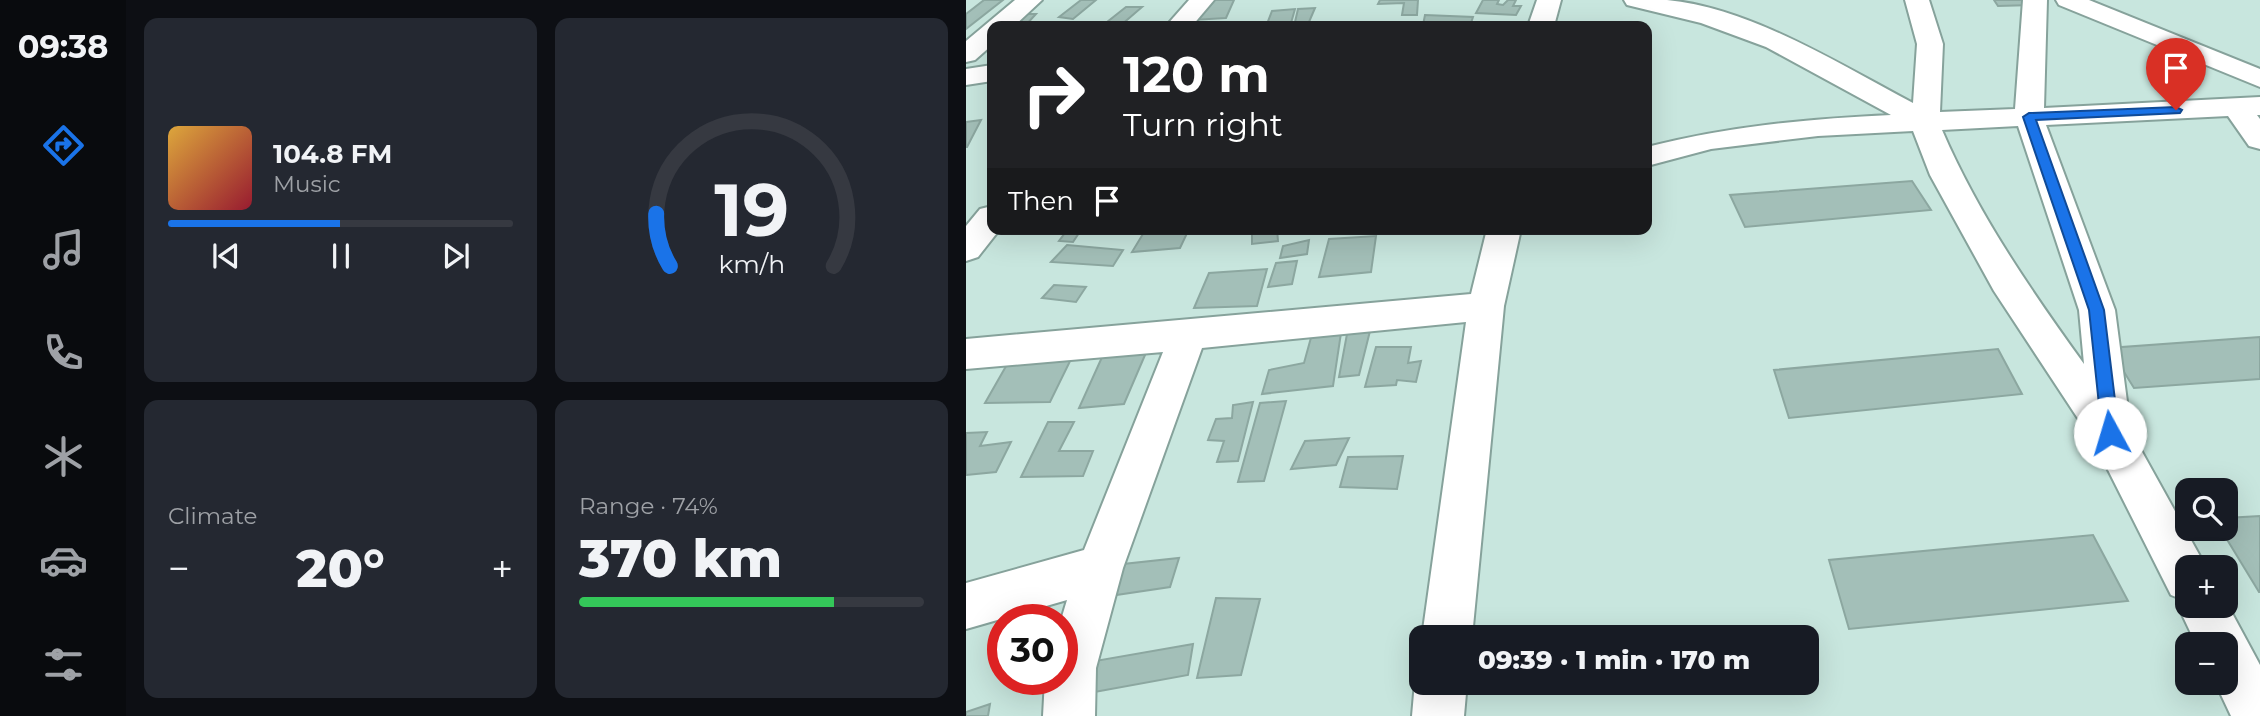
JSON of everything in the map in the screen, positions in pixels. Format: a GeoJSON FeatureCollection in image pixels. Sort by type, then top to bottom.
{"type":"FeatureCollection","features":[{"type":"Feature","properties":{"kind":"street"},"geometry":{"type":"LineString","coordinates":[[1005,21],[1030,0]]}},
{"type":"Feature","properties":{"kind":"street"},"geometry":{"type":"LineString","coordinates":[[1183,21],[1202,0]]}},
{"type":"Feature","properties":{"kind":"street"},"geometry":{"type":"LineString","coordinates":[[1543,21],[1549,0]]}},
{"type":"Feature","properties":{"kind":"street"},"geometry":{"type":"LineString","coordinates":[[1636,0],[1709,17],[1775,41],[1924,121]]}},
{"type":"Feature","properties":{"kind":"street"},"geometry":{"type":"LineString","coordinates":[[1917,0],[1923,11],[1933,68],[1924,121],[1946,175],[2012,291],[2110,433],[2175,555]]}},
{"type":"Feature","properties":{"kind":"street"},"geometry":{"type":"LineString","coordinates":[[2035,0],[2029,117],[2097,310],[2110,433]]}},
{"type":"Feature","properties":{"kind":"street"},"geometry":{"type":"LineString","coordinates":[[2068,0],[2260,79]]}},
{"type":"Feature","properties":{"kind":"street"},"geometry":{"type":"LineString","coordinates":[[966,54],[987,36]]}},
{"type":"Feature","properties":{"kind":"street"},"geometry":{"type":"LineString","coordinates":[[966,77],[987,75]]}},
{"type":"Feature","properties":{"kind":"street"},"geometry":{"type":"LineString","coordinates":[[1652,156],[1709,140],[1818,127],[2248,106],[2260,140]]}},
{"type":"Feature","properties":{"kind":"street"},"geometry":{"type":"LineString","coordinates":[[966,249],[987,223]]}},
{"type":"Feature","properties":{"kind":"street"},"geometry":{"type":"LineString","coordinates":[[1448,625],[1486,306],[1503,235]]}},
{"type":"Feature","properties":{"kind":"street"},"geometry":{"type":"LineString","coordinates":[[966,354],[1486,306]]}},
{"type":"Feature","properties":{"kind":"street"},"geometry":{"type":"LineString","coordinates":[[1069,716],[1071,668],[1100,568],[1188,335]]}},
{"type":"Feature","properties":{"kind":"street"},"geometry":{"type":"LineString","coordinates":[[966,606],[1100,568]]}},
{"type":"Feature","properties":{"kind":"street"},"geometry":{"type":"LineString","coordinates":[[2238,675],[2259,716]]}},
{"type":"Feature","properties":{"kind":"street"},"geometry":{"type":"LineString","coordinates":[[1437,716],[1439,695]]}},
{"type":"Feature","properties":{"kind":"building"},"geometry":{"type":"Polygon","coordinates":[[[984,0],[1003,0],[966,29],[966,14],[984,0]]]}},
{"type":"Feature","properties":{"kind":"building"},"geometry":{"type":"Polygon","coordinates":[[[1081,0],[1096,0],[1073,19],[1059,17],[1081,0]]]}},
{"type":"Feature","properties":{"kind":"building"},"geometry":{"type":"Polygon","coordinates":[[[1205,0],[1234,0],[1226,18],[1193,20],[1205,0]]]}},
{"type":"Feature","properties":{"kind":"building"},"geometry":{"type":"Polygon","coordinates":[[[1380,0],[1418,0],[1417,15],[1402,15],[1404,3],[1378,4],[1380,0]]]}},
{"type":"Feature","properties":{"kind":"building"},"geometry":{"type":"Polygon","coordinates":[[[1483,0],[1499,0],[1497,4],[1503,5],[1508,0],[1516,0],[1513,6],[1521,6],[1516,15],[1476,13],[1483,0]]]}},
{"type":"Feature","properties":{"kind":"building"},"geometry":{"type":"Polygon","coordinates":[[[1994,0],[2028,0],[2032,5],[1998,6],[1994,0]]]}},
{"type":"Feature","properties":{"kind":"building"},"geometry":{"type":"Polygon","coordinates":[[[1126,7],[1142,7],[1126,21],[1108,21],[1126,7]]]}},
{"type":"Feature","properties":{"kind":"building"},"geometry":{"type":"Polygon","coordinates":[[[1315,8],[1309,21],[1295,21],[1298,9],[1315,8]]]}},
{"type":"Feature","properties":{"kind":"building"},"geometry":{"type":"Polygon","coordinates":[[[1295,9],[1292,21],[1268,21],[1272,11],[1295,9]]]}},
{"type":"Feature","properties":{"kind":"building"},"geometry":{"type":"Polygon","coordinates":[[[1026,14],[1036,14],[1030,21],[1019,21],[1026,14]]]}},
{"type":"Feature","properties":{"kind":"building"},"geometry":{"type":"Polygon","coordinates":[[[1425,15],[1473,17],[1472,21],[1424,21],[1425,15]]]}},
{"type":"Feature","properties":{"kind":"building"},"geometry":{"type":"Polygon","coordinates":[[[981,120],[967,147],[966,147],[966,122],[981,120]]]}},
{"type":"Feature","properties":{"kind":"building"},"geometry":{"type":"Polygon","coordinates":[[[1912,181],[1931,210],[1745,227],[1730,195],[1912,181]]]}},
{"type":"Feature","properties":{"kind":"building"},"geometry":{"type":"Polygon","coordinates":[[[1064,235],[1078,235],[1073,242],[1059,241],[1064,235]]]}},
{"type":"Feature","properties":{"kind":"building"},"geometry":{"type":"Polygon","coordinates":[[[1142,235],[1186,235],[1180,248],[1132,252],[1142,235]]]}},
{"type":"Feature","properties":{"kind":"building"},"geometry":{"type":"Polygon","coordinates":[[[1252,235],[1278,235],[1278,241],[1252,244],[1252,235]]]}},
{"type":"Feature","properties":{"kind":"building"},"geometry":{"type":"Polygon","coordinates":[[[1376,236],[1371,272],[1319,277],[1329,239],[1376,236]]]}},
{"type":"Feature","properties":{"kind":"building"},"geometry":{"type":"Polygon","coordinates":[[[1309,240],[1307,254],[1280,258],[1283,246],[1309,240]]]}},
{"type":"Feature","properties":{"kind":"building"},"geometry":{"type":"Polygon","coordinates":[[[1067,245],[1123,250],[1113,266],[1051,262],[1067,245]]]}},
{"type":"Feature","properties":{"kind":"building"},"geometry":{"type":"Polygon","coordinates":[[[1297,261],[1292,284],[1268,287],[1276,263],[1297,261]]]}},
{"type":"Feature","properties":{"kind":"building"},"geometry":{"type":"Polygon","coordinates":[[[1267,269],[1257,306],[1194,308],[1209,273],[1267,269]]]}},
{"type":"Feature","properties":{"kind":"building"},"geometry":{"type":"Polygon","coordinates":[[[1054,285],[1086,287],[1076,302],[1042,298],[1054,285]]]}},
{"type":"Feature","properties":{"kind":"building"},"geometry":{"type":"Polygon","coordinates":[[[1370,331],[1359,375],[1339,377],[1347,334],[1370,331]]]}},
{"type":"Feature","properties":{"kind":"building"},"geometry":{"type":"Polygon","coordinates":[[[1341,333],[1333,386],[1262,394],[1269,370],[1304,363],[1312,334],[1341,333]]]}},
{"type":"Feature","properties":{"kind":"building"},"geometry":{"type":"Polygon","coordinates":[[[2260,337],[2260,379],[2134,388],[2109,348],[2260,337]]]}},
{"type":"Feature","properties":{"kind":"building"},"geometry":{"type":"Polygon","coordinates":[[[1376,347],[1411,347],[1408,363],[1421,361],[1416,382],[1397,380],[1396,385],[1365,387],[1376,347]]]}},
{"type":"Feature","properties":{"kind":"building"},"geometry":{"type":"Polygon","coordinates":[[[1148,348],[1124,404],[1079,408],[1103,355],[1148,348]]]}},
{"type":"Feature","properties":{"kind":"building"},"geometry":{"type":"Polygon","coordinates":[[[1998,349],[2022,394],[1789,418],[1774,370],[1998,349]]]}},
{"type":"Feature","properties":{"kind":"building"},"geometry":{"type":"Polygon","coordinates":[[[1074,353],[1050,402],[985,403],[1009,361],[1074,353]]]}},
{"type":"Feature","properties":{"kind":"building"},"geometry":{"type":"Polygon","coordinates":[[[1286,401],[1264,481],[1238,482],[1260,403],[1286,401]]]}},
{"type":"Feature","properties":{"kind":"building"},"geometry":{"type":"Polygon","coordinates":[[[1253,402],[1238,461],[1217,462],[1224,441],[1208,440],[1216,419],[1232,418],[1233,405],[1253,402]]]}},
{"type":"Feature","properties":{"kind":"building"},"geometry":{"type":"Polygon","coordinates":[[[1048,422],[1074,422],[1059,451],[1093,451],[1083,476],[1021,477],[1048,422]]]}},
{"type":"Feature","properties":{"kind":"building"},"geometry":{"type":"Polygon","coordinates":[[[987,432],[980,446],[1011,442],[996,472],[966,475],[966,433],[987,432]]]}},
{"type":"Feature","properties":{"kind":"building"},"geometry":{"type":"Polygon","coordinates":[[[1349,438],[1336,465],[1291,469],[1305,441],[1349,438]]]}},
{"type":"Feature","properties":{"kind":"building"},"geometry":{"type":"Polygon","coordinates":[[[1403,456],[1397,489],[1340,487],[1348,457],[1403,456]]]}},
{"type":"Feature","properties":{"kind":"building"},"geometry":{"type":"Polygon","coordinates":[[[2260,516],[2260,592],[2228,541],[2238,541],[2238,517],[2260,516]]]}},
{"type":"Feature","properties":{"kind":"building"},"geometry":{"type":"Polygon","coordinates":[[[2093,535],[2128,601],[1849,629],[1829,560],[2093,535]]]}},
{"type":"Feature","properties":{"kind":"building"},"geometry":{"type":"Polygon","coordinates":[[[1179,558],[1170,587],[1103,597],[1114,565],[1179,558]]]}},
{"type":"Feature","properties":{"kind":"building"},"geometry":{"type":"Polygon","coordinates":[[[1216,598],[1260,599],[1241,675],[1197,678],[1216,598]]]}},
{"type":"Feature","properties":{"kind":"building"},"geometry":{"type":"Polygon","coordinates":[[[1193,644],[1188,675],[1089,693],[1095,661],[1193,644]]]}},
{"type":"Feature","properties":{"kind":"building"},"geometry":{"type":"Polygon","coordinates":[[[990,704],[988,716],[966,716],[966,712],[990,704]]]}},
{"type":"Feature","properties":{"kind":"route"},"geometry":{"type":"LineString","coordinates":[[2110,433],[2097,310],[2063,207],[2029,117],[2176,110]]}}]}
